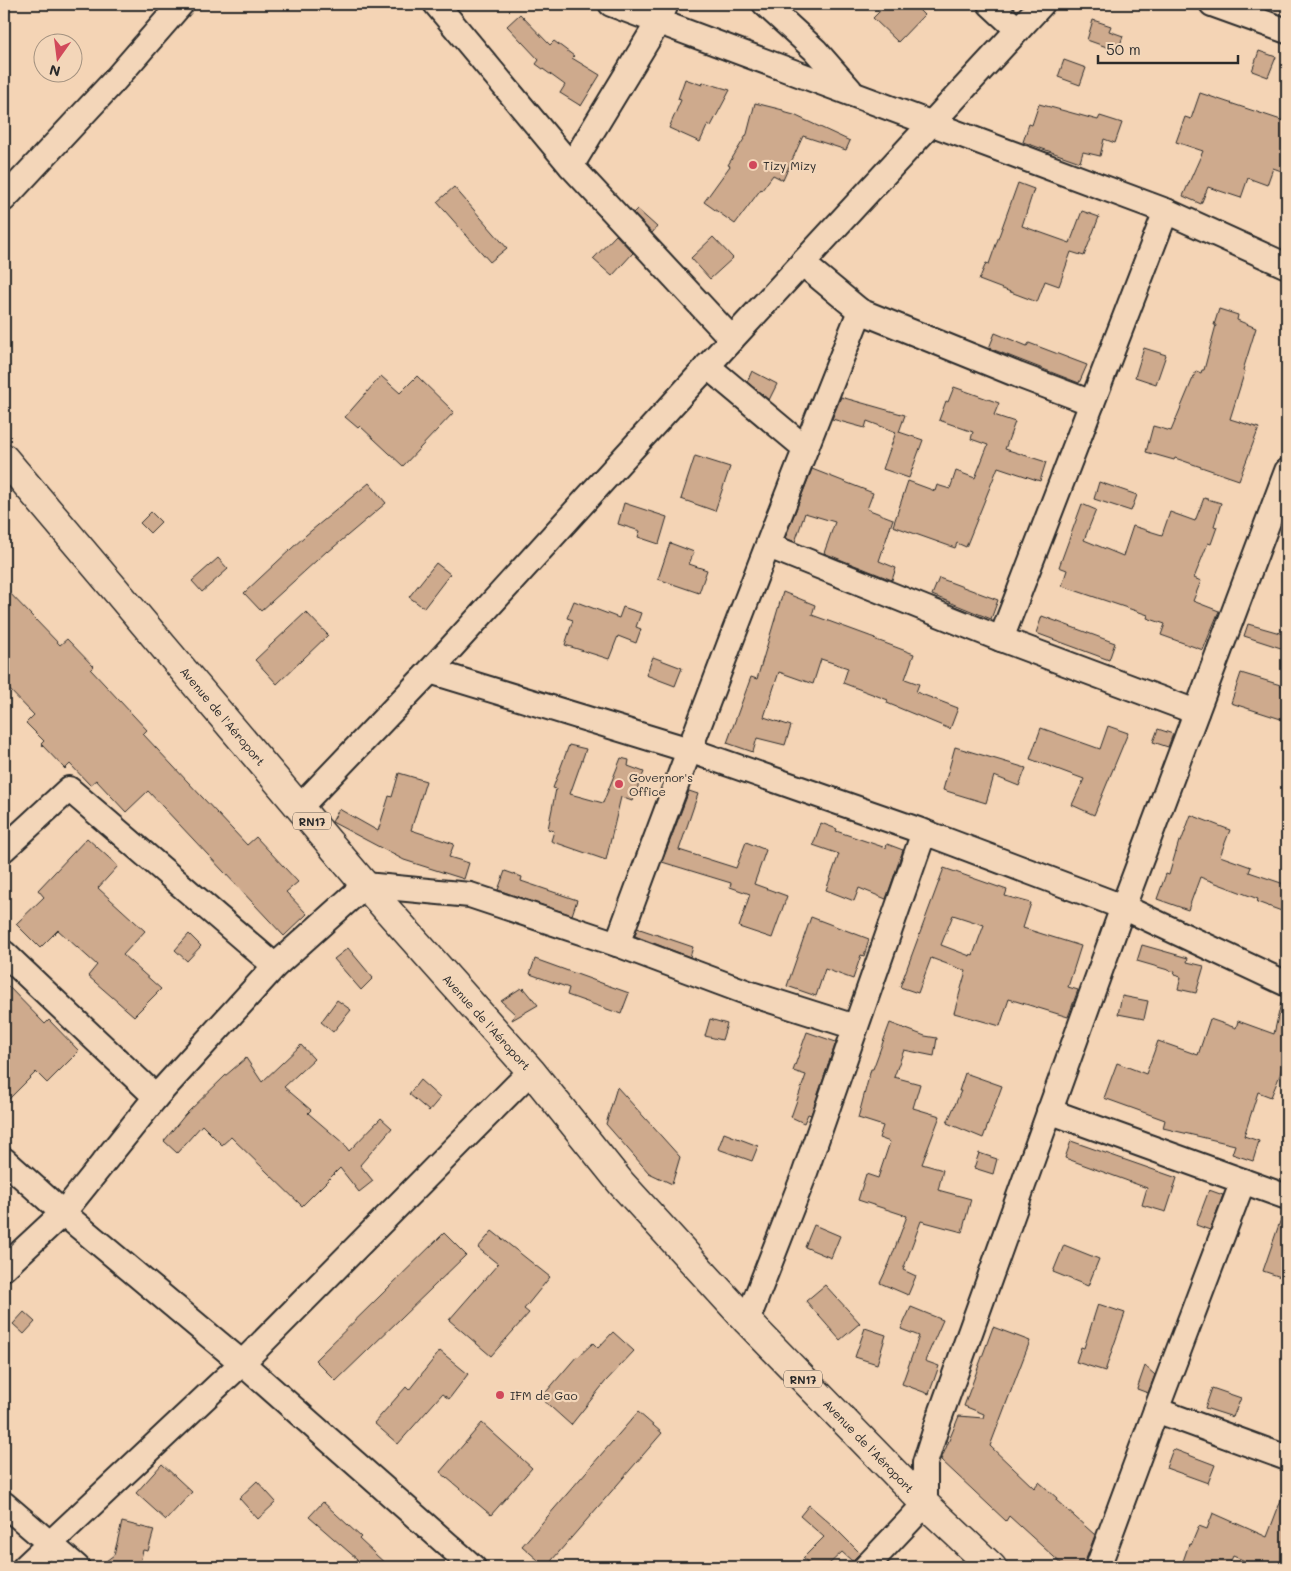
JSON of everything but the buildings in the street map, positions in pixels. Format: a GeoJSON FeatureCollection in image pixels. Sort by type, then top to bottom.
{"type":"FeatureCollection","features":[{"type":"Feature","properties":{"kind":"main road","name":"Avenue de l'Aéroport"},"geometry":{"type":"LineString","coordinates":[[4,458],[365,885],[531,1071],[621,1183],[747,1321],[925,1504],[992,1567]]}},
{"type":"Feature","properties":{"kind":"street"},"geometry":{"type":"LineString","coordinates":[[4,199],[114,81],[181,4]]}},
{"type":"Feature","properties":{"kind":"street"},"geometry":{"type":"LineString","coordinates":[[436,4],[571,166],[732,339]]}},
{"type":"Feature","properties":{"kind":"street"},"geometry":{"type":"LineString","coordinates":[[611,4],[662,12],[852,92],[1166,211],[1287,266]]}},
{"type":"Feature","properties":{"kind":"street"},"geometry":{"type":"LineString","coordinates":[[765,4],[815,50],[852,92]]}},
{"type":"Feature","properties":{"kind":"street"},"geometry":{"type":"LineString","coordinates":[[990,4],[1018,30]]}},
{"type":"Feature","properties":{"kind":"street"},"geometry":{"type":"LineString","coordinates":[[300,807],[430,671],[732,339],[1042,4]]}},
{"type":"Feature","properties":{"kind":"street"},"geometry":{"type":"LineString","coordinates":[[1212,4],[1287,32]]}},
{"type":"Feature","properties":{"kind":"street"},"geometry":{"type":"LineString","coordinates":[[571,166],[662,12]]}},
{"type":"Feature","properties":{"kind":"street"},"geometry":{"type":"LineString","coordinates":[[1001,639],[1166,211]]}},
{"type":"Feature","properties":{"kind":"street"},"geometry":{"type":"LineString","coordinates":[[802,264],[860,311],[1092,403]]}},
{"type":"Feature","properties":{"kind":"street"},"geometry":{"type":"LineString","coordinates":[[616,944],[805,448],[860,311]]}},
{"type":"Feature","properties":{"kind":"street"},"geometry":{"type":"LineString","coordinates":[[708,366],[805,448]]}},
{"type":"Feature","properties":{"kind":"street"},"geometry":{"type":"LineString","coordinates":[[866,1567],[925,1504],[924,1462],[1123,906],[1287,474]]}},
{"type":"Feature","properties":{"kind":"street"},"geometry":{"type":"LineString","coordinates":[[769,546],[1001,639],[1196,712]]}},
{"type":"Feature","properties":{"kind":"street"},"geometry":{"type":"LineString","coordinates":[[430,671],[689,750],[924,832],[1123,906],[1287,984]]}},
{"type":"Feature","properties":{"kind":"street"},"geometry":{"type":"LineString","coordinates":[[4,849],[69,789],[275,966]]}},
{"type":"Feature","properties":{"kind":"street"},"geometry":{"type":"LineString","coordinates":[[747,1321],[803,1178],[924,832]]}},
{"type":"Feature","properties":{"kind":"street"},"geometry":{"type":"LineString","coordinates":[[4,1268],[63,1213],[156,1097],[275,966],[365,885],[470,895],[616,944],[751,994],[856,1027]]}},
{"type":"Feature","properties":{"kind":"street"},"geometry":{"type":"LineString","coordinates":[[4,953],[156,1097]]}},
{"type":"Feature","properties":{"kind":"street"},"geometry":{"type":"LineString","coordinates":[[24,1567],[242,1362],[531,1071]]}},
{"type":"Feature","properties":{"kind":"street"},"geometry":{"type":"LineString","coordinates":[[1049,1111],[1287,1197]]}},
{"type":"Feature","properties":{"kind":"street"},"geometry":{"type":"LineString","coordinates":[[4,1160],[63,1213],[242,1362],[473,1567]]}},
{"type":"Feature","properties":{"kind":"street"},"geometry":{"type":"LineString","coordinates":[[1098,1567],[1243,1181]]}},
{"type":"Feature","properties":{"kind":"street"},"geometry":{"type":"LineString","coordinates":[[1156,1410],[1287,1458]]}},
{"type":"Feature","properties":{"kind":"street"},"geometry":{"type":"LineString","coordinates":[[4,1504],[77,1567]]}},
{"type":"Feature","properties":{"kind":"place","name":"Tizy Mizy"},"geometry":{"type":"Point","coordinates":[753,165]}},
{"type":"Feature","properties":{"kind":"place","name":"Governor's Office"},"geometry":{"type":"Point","coordinates":[619,784]}},
{"type":"Feature","properties":{"kind":"place","name":"IFM de Gao"},"geometry":{"type":"Point","coordinates":[500,1395]}}]}
